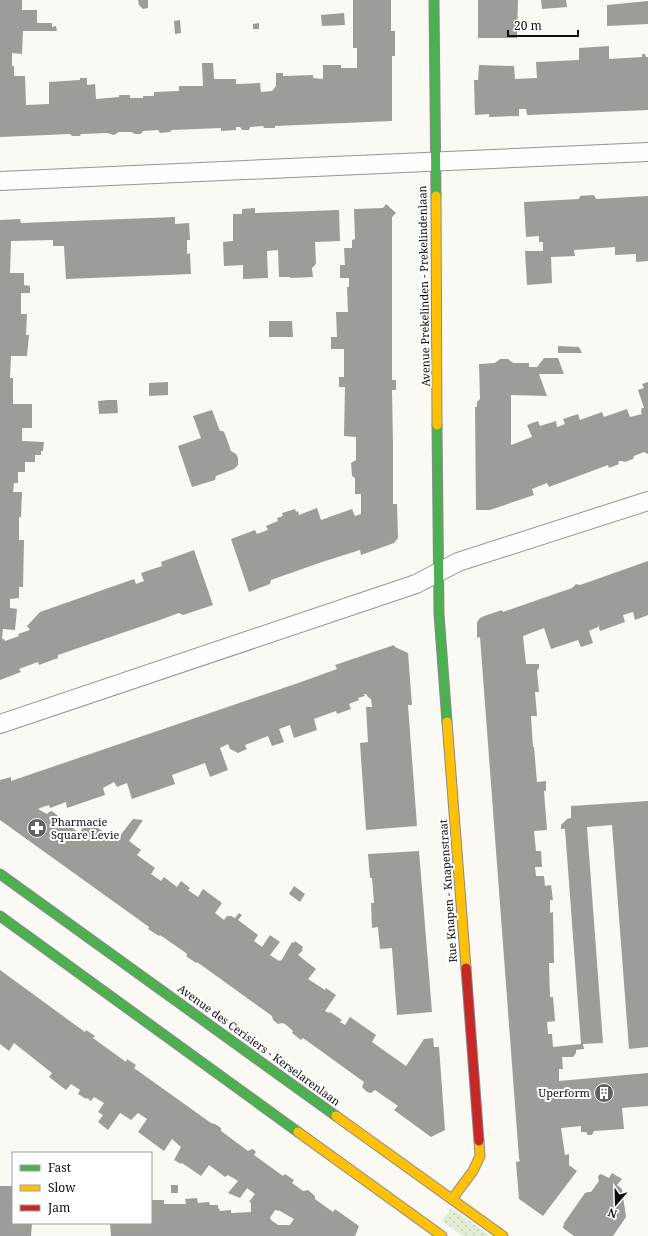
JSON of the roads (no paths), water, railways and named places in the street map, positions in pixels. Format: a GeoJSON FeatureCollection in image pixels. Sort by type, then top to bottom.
{"type":"FeatureCollection","features":[{"type":"Feature","properties":{"kind":"street","name":"Avenue Prekelinden - Prekelindenlaan"},"geometry":{"type":"LineString","coordinates":[[434,0],[439,572]]}},
{"type":"Feature","properties":{"kind":"street"},"geometry":{"type":"LineString","coordinates":[[0,181],[648,152]]}},
{"type":"Feature","properties":{"kind":"street"},"geometry":{"type":"LineString","coordinates":[[0,724],[416,584],[458,562],[648,501]]}},
{"type":"Feature","properties":{"kind":"street","name":"Rue Knapen - Knapenstraat"},"geometry":{"type":"LineString","coordinates":[[439,572],[439,614],[480,1156],[473,1171],[452,1199]]}},
{"type":"Feature","properties":{"kind":"street","name":"Avenue des Cerisiers - Kerselarenlaan"},"geometry":{"type":"LineString","coordinates":[[0,874],[193,1017],[503,1236]]}},
{"type":"Feature","properties":{"kind":"street"},"geometry":{"type":"LineString","coordinates":[[0,916],[177,1040],[442,1236]]}},
{"type":"Feature","properties":{"kind":"place","name":"Pharmacie Square Levie"},"geometry":{"type":"Point","coordinates":[37,828]}},
{"type":"Feature","properties":{"kind":"place","name":"Uperform"},"geometry":{"type":"Point","coordinates":[604,1093]}}]}
